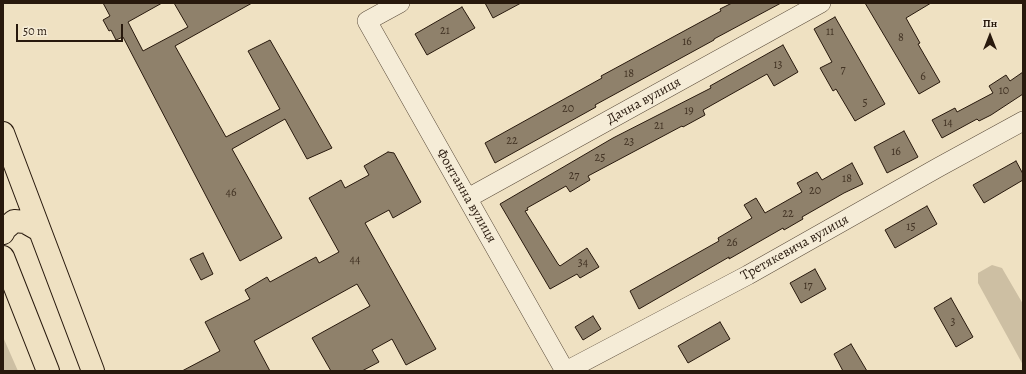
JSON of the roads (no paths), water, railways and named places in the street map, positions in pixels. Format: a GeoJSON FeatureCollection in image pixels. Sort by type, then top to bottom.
{"type":"FeatureCollection","features":[{"type":"Feature","properties":{"kind":"main road"},"geometry":{"type":"LineString","coordinates":[[3,133],[93,371]]}},
{"type":"Feature","properties":{"kind":"main road"},"geometry":{"type":"LineString","coordinates":[[3,233],[5,229],[14,221],[25,222],[39,230]]}},
{"type":"Feature","properties":{"kind":"main road"},"geometry":{"type":"LineString","coordinates":[[3,257],[48,371]]}},
{"type":"Feature","properties":{"kind":"street","name":"Фонтанна вулиця"},"geometry":{"type":"LineString","coordinates":[[400,3],[367,21],[566,371]]}},
{"type":"Feature","properties":{"kind":"street","name":"Дачна вулиця"},"geometry":{"type":"LineString","coordinates":[[468,198],[821,3]]}},
{"type":"Feature","properties":{"kind":"street","name":"Третякевича вулиця"},"geometry":{"type":"LineString","coordinates":[[566,371],[748,275],[1023,121]]}}]}
